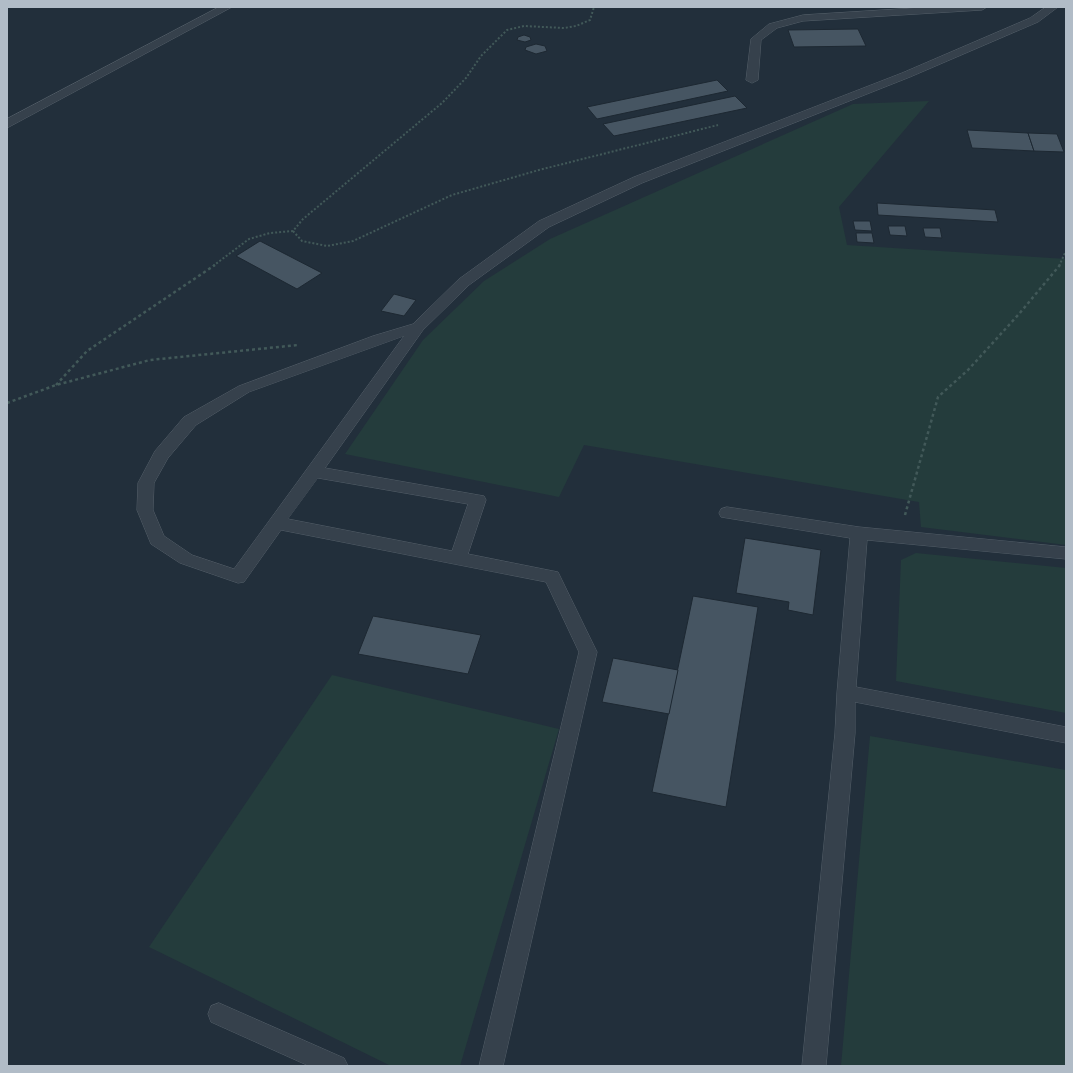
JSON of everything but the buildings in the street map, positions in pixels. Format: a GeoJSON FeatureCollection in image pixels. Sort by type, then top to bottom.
{"type":"FeatureCollection","features":[{"type":"Feature","properties":{"kind":"lane"},"geometry":{"type":"LineString","coordinates":[[7,124],[226,7]]}},
{"type":"Feature","properties":{"kind":"lane"},"geometry":{"type":"LineString","coordinates":[[752,80],[756,39],[773,26],[804,18],[982,7]]}},
{"type":"Feature","properties":{"kind":"lane"},"geometry":{"type":"LineString","coordinates":[[418,327],[378,339],[244,389],[190,421],[161,455],[146,483],[145,510],[157,540],[186,559],[238,577],[418,327],[464,282],[544,224],[638,180],[913,72],[1034,20],[1053,7]]}},
{"type":"Feature","properties":{"kind":"lane"},"geometry":{"type":"LineString","coordinates":[[315,472],[478,500],[458,558]]}},
{"type":"Feature","properties":{"kind":"lane"},"geometry":{"type":"LineString","coordinates":[[727,512],[859,533],[1066,553]]}},
{"type":"Feature","properties":{"kind":"lane"},"geometry":{"type":"LineString","coordinates":[[276,523],[552,577],[588,652],[491,1066]]}},
{"type":"Feature","properties":{"kind":"lane"},"geometry":{"type":"LineString","coordinates":[[814,1066],[845,733],[846,693],[859,533]]}},
{"type":"Feature","properties":{"kind":"lane"},"geometry":{"type":"LineString","coordinates":[[846,693],[1066,735]]}},
{"type":"Feature","properties":{"kind":"lane"},"geometry":{"type":"LineString","coordinates":[[219,1014],[336,1066]]}},
{"type":"Feature","properties":{"kind":"path"},"geometry":{"type":"LineString","coordinates":[[293,232],[303,219],[442,103],[466,78],[481,56],[507,30],[524,26],[564,28],[576,26],[590,20],[594,7]]}},
{"type":"Feature","properties":{"kind":"path"},"geometry":{"type":"LineString","coordinates":[[56,385],[87,351],[215,265],[249,239],[270,233],[293,232],[302,241],[327,246],[353,241],[452,195],[710,126],[725,124]]}},
{"type":"Feature","properties":{"kind":"path"},"geometry":{"type":"LineString","coordinates":[[899,537],[938,397],[968,370],[1019,314],[1060,266],[1065,253]]}},
{"type":"Feature","properties":{"kind":"path"},"geometry":{"type":"LineString","coordinates":[[7,403],[56,385],[150,360],[300,345]]}},
{"type":"Feature","properties":{"kind":"green space"},"geometry":{"type":"Polygon","coordinates":[[[929,101],[839,207],[847,245],[1066,259],[1066,545],[921,527],[919,502],[584,445],[559,497],[345,454],[423,340],[484,281],[550,239],[853,104],[929,101]]]}},
{"type":"Feature","properties":{"kind":"green space"},"geometry":{"type":"Polygon","coordinates":[[[916,553],[1066,568],[1066,713],[896,681],[901,560],[916,553]]]}},
{"type":"Feature","properties":{"kind":"green space"},"geometry":{"type":"Polygon","coordinates":[[[332,675],[559,729],[460,1066],[391,1066],[149,947],[332,675]]]}},
{"type":"Feature","properties":{"kind":"green space"},"geometry":{"type":"Polygon","coordinates":[[[870,736],[1066,770],[1066,1066],[841,1066],[870,736]]]}}]}
